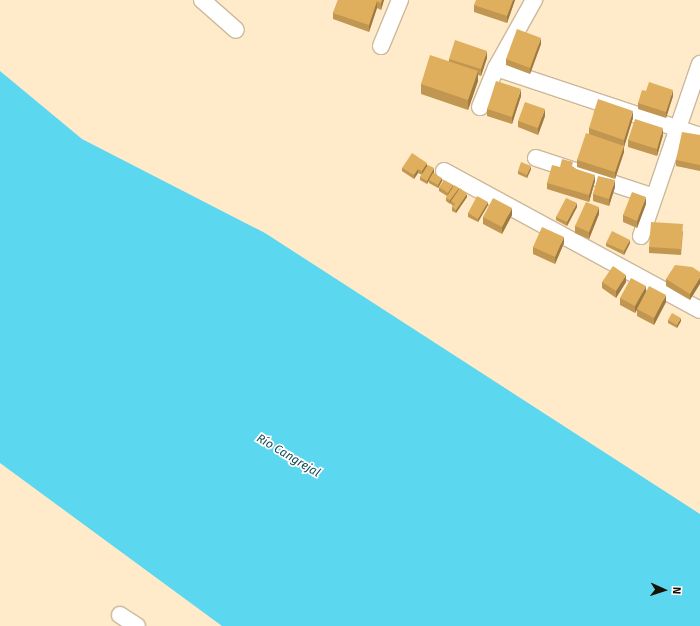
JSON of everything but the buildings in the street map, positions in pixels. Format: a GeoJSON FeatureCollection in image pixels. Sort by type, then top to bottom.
{"type":"FeatureCollection","features":[{"type":"Feature","properties":{"kind":"street"},"geometry":{"type":"LineString","coordinates":[[202,0],[236,30]]}},
{"type":"Feature","properties":{"kind":"street"},"geometry":{"type":"LineString","coordinates":[[381,46],[400,0]]}},
{"type":"Feature","properties":{"kind":"street"},"geometry":{"type":"LineString","coordinates":[[480,107],[496,68],[534,0]]}},
{"type":"Feature","properties":{"kind":"street"},"geometry":{"type":"LineString","coordinates":[[641,236],[700,64]]}},
{"type":"Feature","properties":{"kind":"street"},"geometry":{"type":"LineString","coordinates":[[496,68],[700,136]]}},
{"type":"Feature","properties":{"kind":"street"},"geometry":{"type":"LineString","coordinates":[[536,158],[654,197]]}},
{"type":"Feature","properties":{"kind":"street"},"geometry":{"type":"LineString","coordinates":[[444,171],[699,308]]}},
{"type":"Feature","properties":{"kind":"street"},"geometry":{"type":"LineString","coordinates":[[120,615],[137,626]]}},
{"type":"Feature","properties":{"kind":"water","name":"Río Cangrejal"},"geometry":{"type":"Polygon","coordinates":[[[0,71],[82,139],[265,233],[700,514],[700,626],[222,626],[0,463],[0,71]]]}}]}
